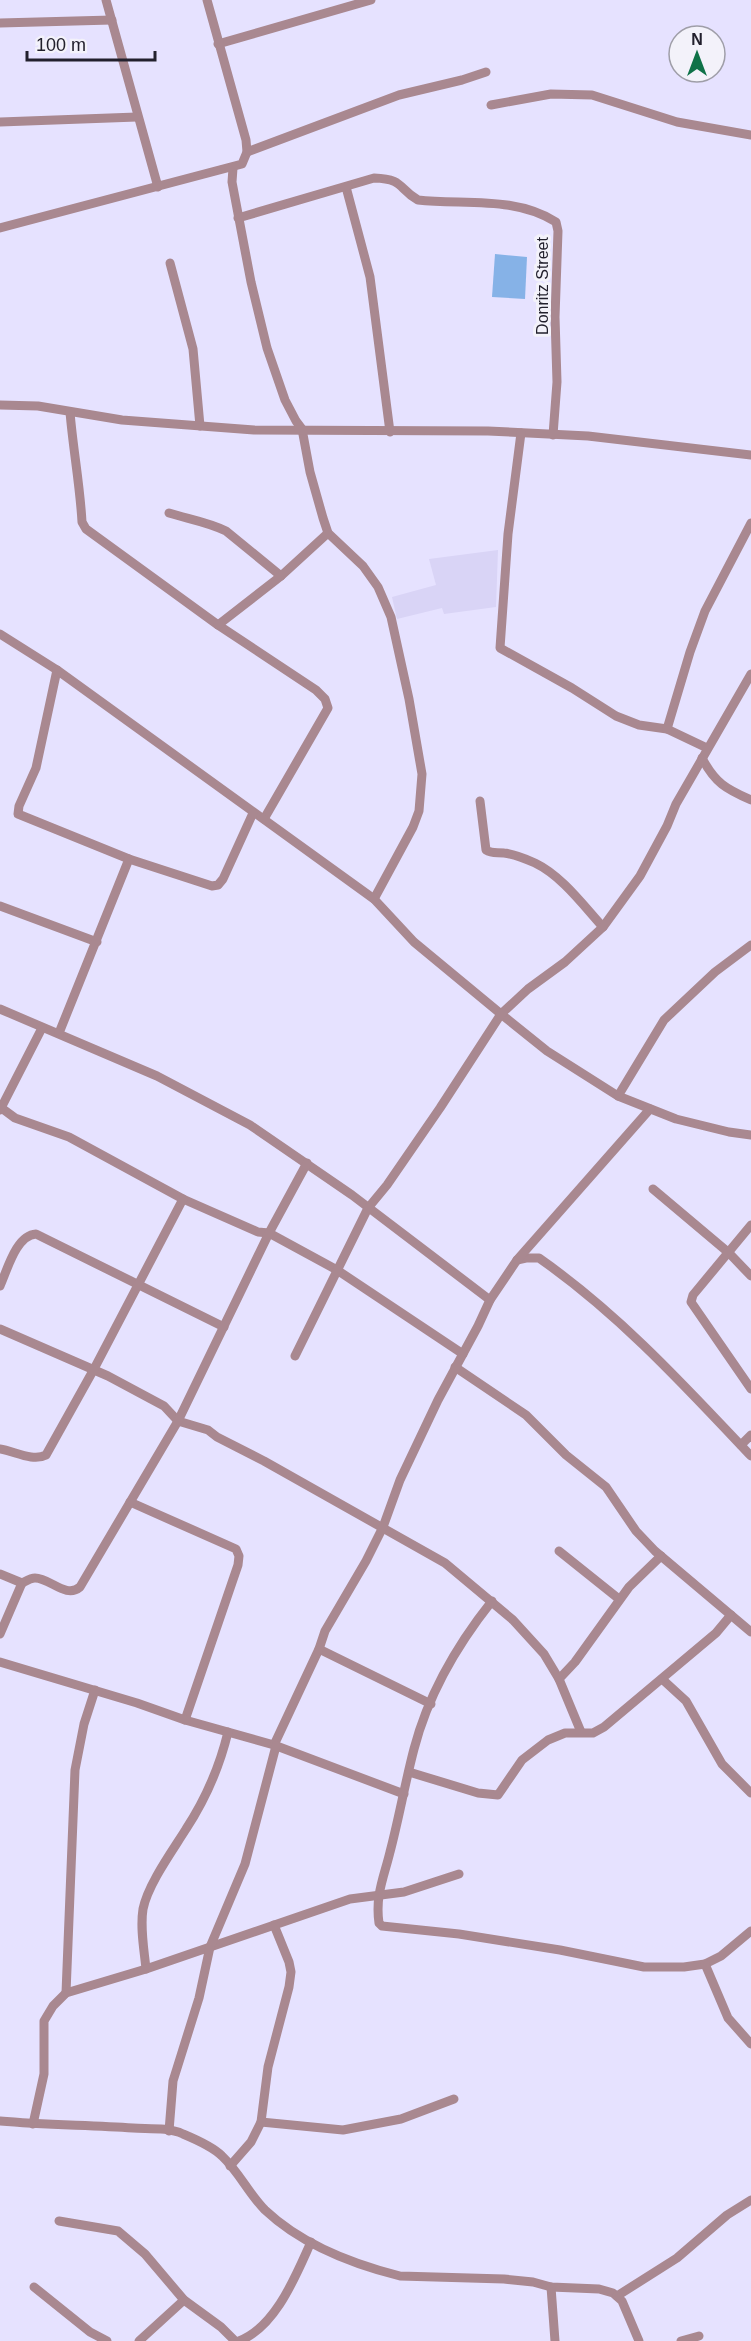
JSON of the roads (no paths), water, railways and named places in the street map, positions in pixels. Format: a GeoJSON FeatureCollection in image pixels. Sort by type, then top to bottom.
{"type":"FeatureCollection","features":[{"type":"Feature","properties":{"kind":"street"},"geometry":{"type":"LineString","coordinates":[[106,0],[158,187]]}},
{"type":"Feature","properties":{"kind":"street"},"geometry":{"type":"LineString","coordinates":[[0,228],[242,164],[247,152],[246,140],[207,0]]}},
{"type":"Feature","properties":{"kind":"street"},"geometry":{"type":"LineString","coordinates":[[218,44],[371,0]]}},
{"type":"Feature","properties":{"kind":"street"},"geometry":{"type":"LineString","coordinates":[[0,22],[112,20]]}},
{"type":"Feature","properties":{"kind":"street"},"geometry":{"type":"LineString","coordinates":[[247,152],[399,95],[486,72]]}},
{"type":"Feature","properties":{"kind":"street"},"geometry":{"type":"LineString","coordinates":[[491,105],[550,94],[592,95],[677,122],[751,135]]}},
{"type":"Feature","properties":{"kind":"street"},"geometry":{"type":"LineString","coordinates":[[0,122],[137,117]]}},
{"type":"Feature","properties":{"kind":"street"},"geometry":{"type":"LineString","coordinates":[[233,168],[232,182],[238,218],[267,348],[285,400],[302,429],[310,472],[328,533],[363,566],[378,587],[391,617],[409,699],[422,774],[419,811],[413,827],[374,899]]}},
{"type":"Feature","properties":{"kind":"street","name":"Donritz Street"},"geometry":{"type":"LineString","coordinates":[[238,218],[374,178],[389,178],[402,185],[411,196],[418,200],[476,201],[522,207],[547,216],[556,222],[558,231],[555,317],[557,341],[553,435]]}},
{"type":"Feature","properties":{"kind":"street"},"geometry":{"type":"LineString","coordinates":[[346,187],[369,277],[390,432]]}},
{"type":"Feature","properties":{"kind":"street"},"geometry":{"type":"LineString","coordinates":[[170,263],[193,349],[200,426]]}},
{"type":"Feature","properties":{"kind":"street"},"geometry":{"type":"LineString","coordinates":[[0,405],[38,406],[122,420],[254,430],[521,433],[621,439],[751,455]]}},
{"type":"Feature","properties":{"kind":"street"},"geometry":{"type":"LineString","coordinates":[[70,412],[78,467],[82,522],[86,529],[218,625],[316,690],[325,699],[328,708],[264,819]]}},
{"type":"Feature","properties":{"kind":"street"},"geometry":{"type":"LineString","coordinates":[[521,433],[508,534],[501,648],[616,716],[639,725],[667,729],[707,748]]}},
{"type":"Feature","properties":{"kind":"street"},"geometry":{"type":"LineString","coordinates":[[169,513],[193,521],[216,525],[281,576]]}},
{"type":"Feature","properties":{"kind":"street"},"geometry":{"type":"LineString","coordinates":[[667,729],[690,651],[705,611],[751,523]]}},
{"type":"Feature","properties":{"kind":"street"},"geometry":{"type":"LineString","coordinates":[[218,625],[281,576],[328,533]]}},
{"type":"Feature","properties":{"kind":"street"},"geometry":{"type":"LineString","coordinates":[[0,634],[57,670],[374,899],[414,942],[547,1051],[618,1096],[676,1119],[751,1135]]}},
{"type":"Feature","properties":{"kind":"street"},"geometry":{"type":"LineString","coordinates":[[57,670],[36,768],[19,806],[18,814],[129,859],[212,886],[218,885],[223,879],[253,813]]}},
{"type":"Feature","properties":{"kind":"street"},"geometry":{"type":"LineString","coordinates":[[295,1356],[368,1208],[387,1185],[440,1108],[501,1014],[528,989],[565,962],[603,927],[640,876],[707,748],[751,674]]}},
{"type":"Feature","properties":{"kind":"street"},"geometry":{"type":"LineString","coordinates":[[702,758],[716,781],[751,800]]}},
{"type":"Feature","properties":{"kind":"street"},"geometry":{"type":"LineString","coordinates":[[480,801],[486,850],[534,862],[546,869],[559,879],[603,927]]}},
{"type":"Feature","properties":{"kind":"street"},"geometry":{"type":"LineString","coordinates":[[59,1033],[129,859]]}},
{"type":"Feature","properties":{"kind":"street"},"geometry":{"type":"LineString","coordinates":[[0,906],[97,942]]}},
{"type":"Feature","properties":{"kind":"street"},"geometry":{"type":"LineString","coordinates":[[618,1096],[664,1020],[715,972],[751,945]]}},
{"type":"Feature","properties":{"kind":"street"},"geometry":{"type":"LineString","coordinates":[[0,1009],[157,1076],[232,1115],[307,1163],[490,1300]]}},
{"type":"Feature","properties":{"kind":"street"},"geometry":{"type":"LineString","coordinates":[[42,1028],[0,1108],[15,1118],[69,1137],[183,1199],[258,1232],[269,1233],[337,1270],[463,1354]]}},
{"type":"Feature","properties":{"kind":"street"},"geometry":{"type":"LineString","coordinates":[[169,2131],[173,2081],[196,2008],[210,1947],[245,1864],[275,1746],[320,1650],[325,1631],[366,1562],[400,1480],[490,1300],[518,1260],[650,1109]]}},
{"type":"Feature","properties":{"kind":"street"},"geometry":{"type":"LineString","coordinates":[[0,1574],[22,1582],[33,1578],[41,1579],[69,1591],[77,1589],[178,1421],[269,1233],[307,1163]]}},
{"type":"Feature","properties":{"kind":"street"},"geometry":{"type":"LineString","coordinates":[[653,1189],[729,1253],[751,1276]]}},
{"type":"Feature","properties":{"kind":"street"},"geometry":{"type":"LineString","coordinates":[[0,1449],[33,1458],[46,1455],[183,1199]]}},
{"type":"Feature","properties":{"kind":"street"},"geometry":{"type":"LineString","coordinates":[[751,1225],[693,1295],[691,1302],[751,1389]]}},
{"type":"Feature","properties":{"kind":"street"},"geometry":{"type":"LineString","coordinates":[[0,1286],[20,1244],[25,1237],[36,1234],[224,1327]]}},
{"type":"Feature","properties":{"kind":"street"},"geometry":{"type":"LineString","coordinates":[[518,1260],[539,1258],[603,1307],[664,1364],[751,1456]]}},
{"type":"Feature","properties":{"kind":"street"},"geometry":{"type":"LineString","coordinates":[[0,1329],[53,1353],[94,1368],[164,1406],[178,1421],[208,1430],[445,1563],[513,1620],[544,1654],[559,1679],[580,1732]]}},
{"type":"Feature","properties":{"kind":"street"},"geometry":{"type":"LineString","coordinates":[[455,1367],[526,1415],[566,1455],[606,1487],[636,1531],[661,1556],[751,1632]]}},
{"type":"Feature","properties":{"kind":"street"},"geometry":{"type":"LineString","coordinates":[[741,1445],[751,1435]]}},
{"type":"Feature","properties":{"kind":"street"},"geometry":{"type":"LineString","coordinates":[[130,1502],[236,1549],[239,1556],[238,1565],[185,1720]]}},
{"type":"Feature","properties":{"kind":"street"},"geometry":{"type":"LineString","coordinates":[[560,1551],[619,1599]]}},
{"type":"Feature","properties":{"kind":"street"},"geometry":{"type":"LineString","coordinates":[[559,1679],[575,1662],[619,1599],[661,1556]]}},
{"type":"Feature","properties":{"kind":"street"},"geometry":{"type":"LineString","coordinates":[[0,1634],[22,1582]]}},
{"type":"Feature","properties":{"kind":"street"},"geometry":{"type":"LineString","coordinates":[[492,1601],[470,1628],[441,1678],[415,1747],[390,1854],[382,1874],[378,1917],[382,1926],[471,1936],[644,1967],[684,1967],[705,1964],[721,1956],[751,1931]]}},
{"type":"Feature","properties":{"kind":"street"},"geometry":{"type":"LineString","coordinates":[[409,1772],[478,1793],[498,1795],[522,1760],[538,1747],[565,1733],[592,1733],[604,1727],[716,1633],[731,1615]]}},
{"type":"Feature","properties":{"kind":"street"},"geometry":{"type":"LineString","coordinates":[[320,1650],[431,1704]]}},
{"type":"Feature","properties":{"kind":"street"},"geometry":{"type":"LineString","coordinates":[[0,1662],[275,1746],[404,1794]]}},
{"type":"Feature","properties":{"kind":"street"},"geometry":{"type":"LineString","coordinates":[[662,1679],[686,1701],[722,1764],[751,1793]]}},
{"type":"Feature","properties":{"kind":"street"},"geometry":{"type":"LineString","coordinates":[[66,1993],[75,1770],[84,1724],[95,1690]]}},
{"type":"Feature","properties":{"kind":"street"},"geometry":{"type":"LineString","coordinates":[[146,1969],[142,1921],[144,1907],[173,1846],[186,1829],[208,1788],[228,1732]]}},
{"type":"Feature","properties":{"kind":"street"},"geometry":{"type":"LineString","coordinates":[[33,2124],[44,2074],[44,2022],[53,2006],[66,1993],[146,1969],[350,1899],[404,1892],[459,1874]]}},
{"type":"Feature","properties":{"kind":"street"},"geometry":{"type":"LineString","coordinates":[[230,2166],[251,2142],[261,2122],[268,2067],[291,1972],[274,1925]]}},
{"type":"Feature","properties":{"kind":"street"},"geometry":{"type":"LineString","coordinates":[[705,1964],[729,2018],[751,2044]]}},
{"type":"Feature","properties":{"kind":"street"},"geometry":{"type":"LineString","coordinates":[[261,2122],[336,2131],[401,2119],[454,2099]]}},
{"type":"Feature","properties":{"kind":"street"},"geometry":{"type":"LineString","coordinates":[[0,2121],[180,2132],[222,2155],[264,2208],[298,2236],[311,2242],[367,2266],[400,2276],[504,2279],[533,2282],[551,2288],[599,2289],[617,2296],[622,2301],[630,2314],[639,2341]]}},
{"type":"Feature","properties":{"kind":"street"},"geometry":{"type":"LineString","coordinates":[[617,2296],[677,2258],[727,2215],[751,2200]]}},
{"type":"Feature","properties":{"kind":"street"},"geometry":{"type":"LineString","coordinates":[[59,2221],[118,2231],[145,2254],[184,2301],[237,2341],[259,2329],[286,2295],[311,2242]]}},
{"type":"Feature","properties":{"kind":"street"},"geometry":{"type":"LineString","coordinates":[[34,2287],[90,2332],[107,2341]]}},
{"type":"Feature","properties":{"kind":"street"},"geometry":{"type":"LineString","coordinates":[[551,2288],[555,2341]]}},
{"type":"Feature","properties":{"kind":"street"},"geometry":{"type":"LineString","coordinates":[[139,2341],[184,2301]]}},
{"type":"Feature","properties":{"kind":"street"},"geometry":{"type":"LineString","coordinates":[[681,2341],[699,2336]]}},
{"type":"Feature","properties":{"kind":"water"},"geometry":{"type":"Polygon","coordinates":[[[495,254],[527,257],[525,299],[492,297],[495,254]]]}}]}
